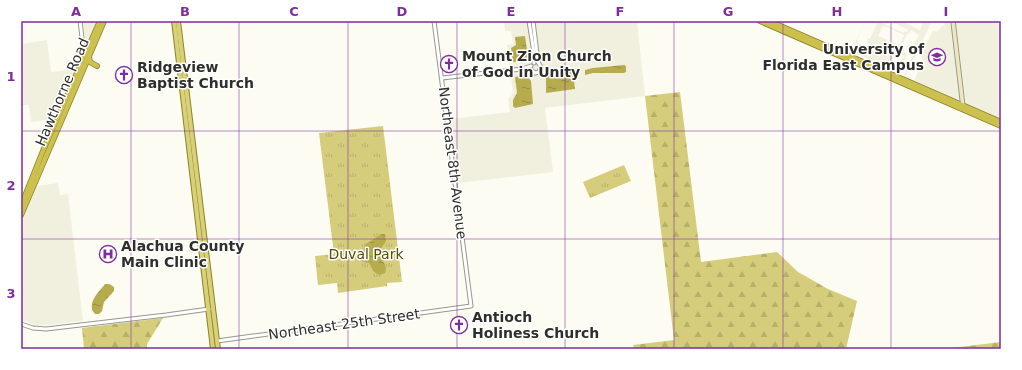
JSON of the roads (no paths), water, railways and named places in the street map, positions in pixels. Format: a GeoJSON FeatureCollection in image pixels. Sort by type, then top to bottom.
{"type":"FeatureCollection","features":[{"type":"Feature","properties":{"kind":"highway","name":"Hawthorne Road"},"geometry":{"type":"LineString","coordinates":[[21,215],[85,66],[100,21]]}},
{"type":"Feature","properties":{"kind":"highway","name":"Hawthorne Road"},"geometry":{"type":"LineString","coordinates":[[21,206],[45,146],[104,21]]}},
{"type":"Feature","properties":{"kind":"highway"},"geometry":{"type":"LineString","coordinates":[[760,21],[927,92]]}},
{"type":"Feature","properties":{"kind":"highway"},"geometry":{"type":"LineString","coordinates":[[769,21],[1001,126]]}},
{"type":"Feature","properties":{"kind":"highway"},"geometry":{"type":"LineString","coordinates":[[87,57],[91,63],[97,66]]}},
{"type":"Feature","properties":{"kind":"highway"},"geometry":{"type":"LineString","coordinates":[[963,108],[1001,122]]}},
{"type":"Feature","properties":{"kind":"main road"},"geometry":{"type":"LineString","coordinates":[[174,21],[190,133],[215,341],[218,349]]}},
{"type":"Feature","properties":{"kind":"main road"},"geometry":{"type":"LineString","coordinates":[[178,21],[180,55]]}},
{"type":"Feature","properties":{"kind":"main road"},"geometry":{"type":"LineString","coordinates":[[953,21],[963,108]]}},
{"type":"Feature","properties":{"kind":"main road"},"geometry":{"type":"LineString","coordinates":[[213,349],[215,341]]}},
{"type":"Feature","properties":{"kind":"street"},"geometry":{"type":"LineString","coordinates":[[80,21],[87,57]]}},
{"type":"Feature","properties":{"kind":"street","name":"Northeast 8th Avenue"},"geometry":{"type":"LineString","coordinates":[[434,21],[471,306]]}},
{"type":"Feature","properties":{"kind":"street"},"geometry":{"type":"LineString","coordinates":[[529,21],[534,52],[534,63],[531,68]]}},
{"type":"Feature","properties":{"kind":"street"},"geometry":{"type":"LineString","coordinates":[[531,68],[535,73],[540,71],[541,67],[538,62],[533,21]]}},
{"type":"Feature","properties":{"kind":"street"},"geometry":{"type":"LineString","coordinates":[[534,63],[538,62]]}},
{"type":"Feature","properties":{"kind":"street"},"geometry":{"type":"LineString","coordinates":[[442,78],[531,68]]}},
{"type":"Feature","properties":{"kind":"street","name":"Northeast 25th Street"},"geometry":{"type":"LineString","coordinates":[[215,341],[471,306]]}},
{"type":"Feature","properties":{"kind":"street"},"geometry":{"type":"LineString","coordinates":[[21,324],[33,328],[46,329],[182,313],[211,308]]}},
{"type":"Feature","properties":{"kind":"water"},"geometry":{"type":"Polygon","coordinates":[[[525,36],[528,57],[526,61],[513,62],[511,48],[516,45],[515,37],[525,36]]]}},
{"type":"Feature","properties":{"kind":"water"},"geometry":{"type":"Polygon","coordinates":[[[626,66],[626,72],[624,73],[593,73],[585,75],[585,70],[626,66]]]}},
{"type":"Feature","properties":{"kind":"water"},"geometry":{"type":"Polygon","coordinates":[[[561,70],[573,72],[575,89],[546,93],[546,74],[548,72],[561,70]]]}},
{"type":"Feature","properties":{"kind":"water"},"geometry":{"type":"Polygon","coordinates":[[[526,75],[531,81],[533,104],[515,108],[513,106],[513,100],[517,93],[515,77],[526,75]]]}},
{"type":"Feature","properties":{"kind":"water"},"geometry":{"type":"Polygon","coordinates":[[[382,234],[385,234],[386,241],[380,249],[380,256],[386,270],[385,273],[380,275],[374,272],[369,263],[361,261],[360,259],[366,244],[382,234]]]}},
{"type":"Feature","properties":{"kind":"water"},"geometry":{"type":"Polygon","coordinates":[[[105,284],[109,284],[114,287],[114,291],[104,302],[102,311],[99,314],[95,314],[92,310],[92,302],[105,284]]]}},
{"type":"Feature","properties":{"kind":"place","name":"University of Florida East Campus"},"geometry":{"type":"Point","coordinates":[937,57]}},
{"type":"Feature","properties":{"kind":"place","name":"Mount Zion Church of God in Unity"},"geometry":{"type":"Point","coordinates":[449,64]}},
{"type":"Feature","properties":{"kind":"place","name":"Ridgeview Baptist Church"},"geometry":{"type":"Point","coordinates":[124,75]}},
{"type":"Feature","properties":{"kind":"place","name":"Alachua County Main Clinic"},"geometry":{"type":"Point","coordinates":[108,254]}},
{"type":"Feature","properties":{"kind":"place","name":"Antioch Holiness Church"},"geometry":{"type":"Point","coordinates":[459,325]}},
{"type":"Feature","properties":{"kind":"park label","name":"Duval Park"},"geometry":{"type":"Point","coordinates":[366,254]}}]}
